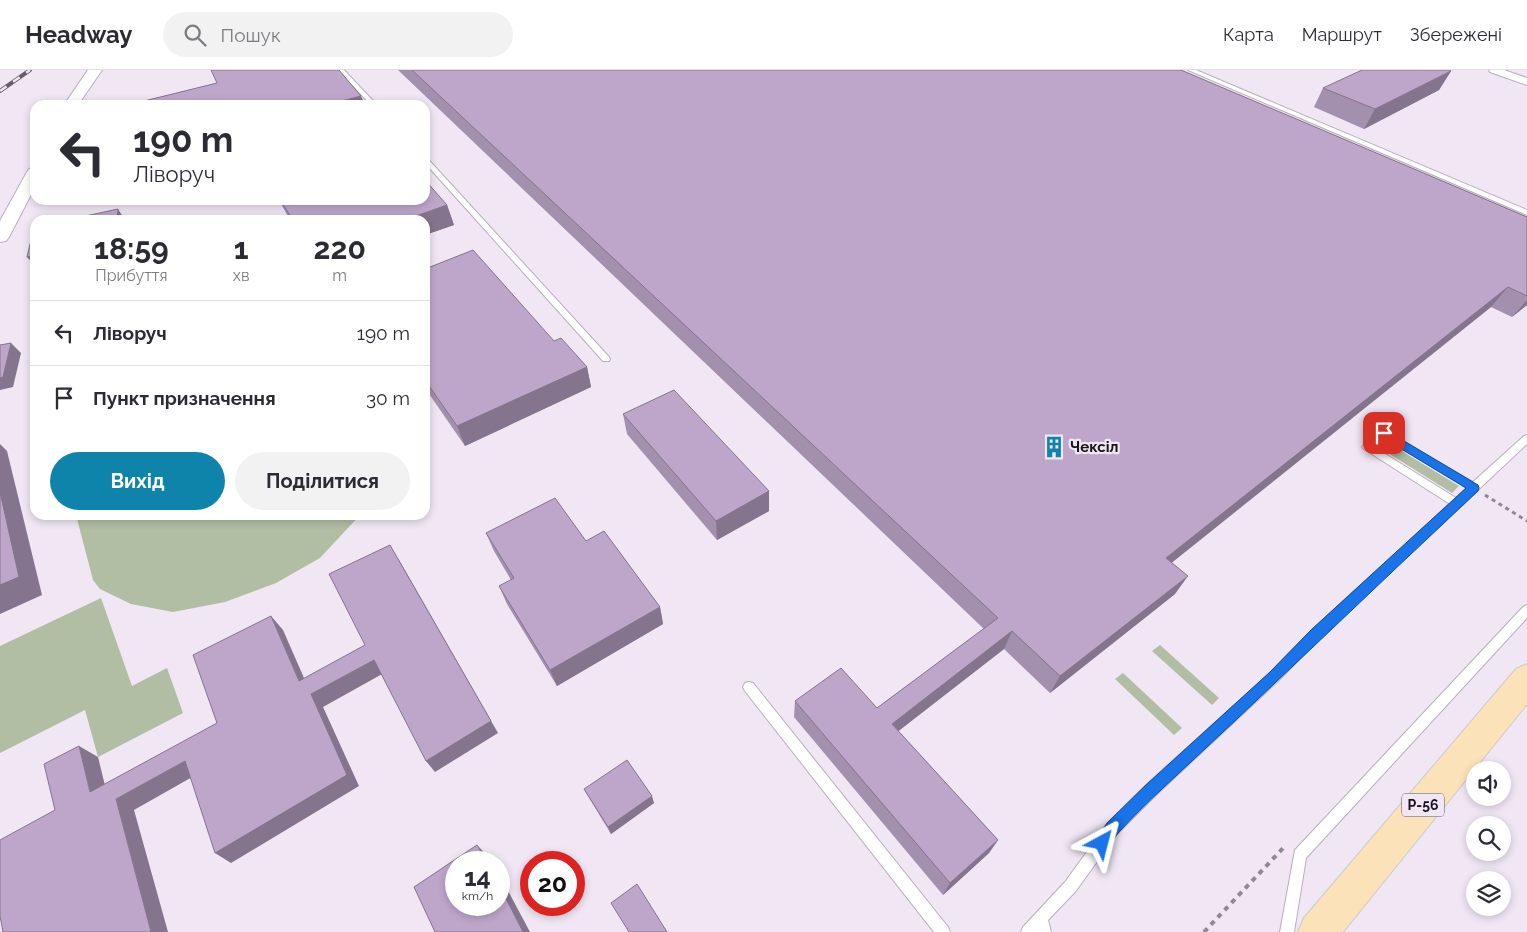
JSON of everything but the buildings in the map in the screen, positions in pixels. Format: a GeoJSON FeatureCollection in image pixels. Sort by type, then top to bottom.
{"type":"FeatureCollection","features":[{"type":"Feature","properties":{"kind":"main road","name":"Р-56"},"geometry":{"type":"LineString","coordinates":[[1318,932],[1527,679]]}},
{"type":"Feature","properties":{"kind":"street"},"geometry":{"type":"LineString","coordinates":[[74,100],[95,70]]}},
{"type":"Feature","properties":{"kind":"street"},"geometry":{"type":"LineString","coordinates":[[1494,70],[1527,82]]}},
{"type":"Feature","properties":{"kind":"street"},"geometry":{"type":"LineString","coordinates":[[0,237],[30,181]]}},
{"type":"Feature","properties":{"kind":"lane"},"geometry":{"type":"LineString","coordinates":[[341,70],[369,100]]}},
{"type":"Feature","properties":{"kind":"lane"},"geometry":{"type":"LineString","coordinates":[[1191,70],[1527,213]]}},
{"type":"Feature","properties":{"kind":"lane"},"geometry":{"type":"LineString","coordinates":[[430,165],[606,359]]}},
{"type":"Feature","properties":{"kind":"lane"},"geometry":{"type":"LineString","coordinates":[[1457,503],[1367,447],[1384,433],[1474,488]]}},
{"type":"Feature","properties":{"kind":"lane"},"geometry":{"type":"LineString","coordinates":[[1028,932],[1042,926],[1112,829],[1131,809],[1527,438]]}},
{"type":"Feature","properties":{"kind":"lane"},"geometry":{"type":"LineString","coordinates":[[1286,932],[1300,855],[1527,610]]}},
{"type":"Feature","properties":{"kind":"lane"},"geometry":{"type":"LineString","coordinates":[[749,687],[943,932]]}},
{"type":"Feature","properties":{"kind":"path"},"geometry":{"type":"LineString","coordinates":[[1474,488],[1527,521]]}},
{"type":"Feature","properties":{"kind":"path"},"geometry":{"type":"LineString","coordinates":[[1204,932],[1288,842]]}},
{"type":"Feature","properties":{"kind":"green space"},"geometry":{"type":"Polygon","coordinates":[[[1387,442],[1459,486],[1452,493],[1380,448],[1387,442]]]}},
{"type":"Feature","properties":{"kind":"green space"},"geometry":{"type":"Polygon","coordinates":[[[77,520],[355,520],[320,558],[276,583],[225,602],[173,612],[131,604],[100,589],[93,580],[77,520]]]}},
{"type":"Feature","properties":{"kind":"green space"},"geometry":{"type":"Polygon","coordinates":[[[101,598],[132,686],[167,668],[183,713],[98,757],[85,710],[0,753],[0,646],[101,598]]]}},
{"type":"Feature","properties":{"kind":"green space"},"geometry":{"type":"Polygon","coordinates":[[[1160,645],[1219,698],[1212,705],[1152,651],[1160,645]]]}},
{"type":"Feature","properties":{"kind":"green space"},"geometry":{"type":"Polygon","coordinates":[[[1123,673],[1182,728],[1174,735],[1115,679],[1123,673]]]}},
{"type":"Feature","properties":{"kind":"railway"},"geometry":{"type":"LineString","coordinates":[[0,91],[30,70]]}},
{"type":"Feature","properties":{"kind":"place","name":"Чексіл"},"geometry":{"type":"Point","coordinates":[1054,447]}},
{"type":"Feature","properties":{"kind":"route"},"geometry":{"type":"LineString","coordinates":[[1102,843],[1112,829],[1151,790],[1474,488],[1384,433]]}}]}
